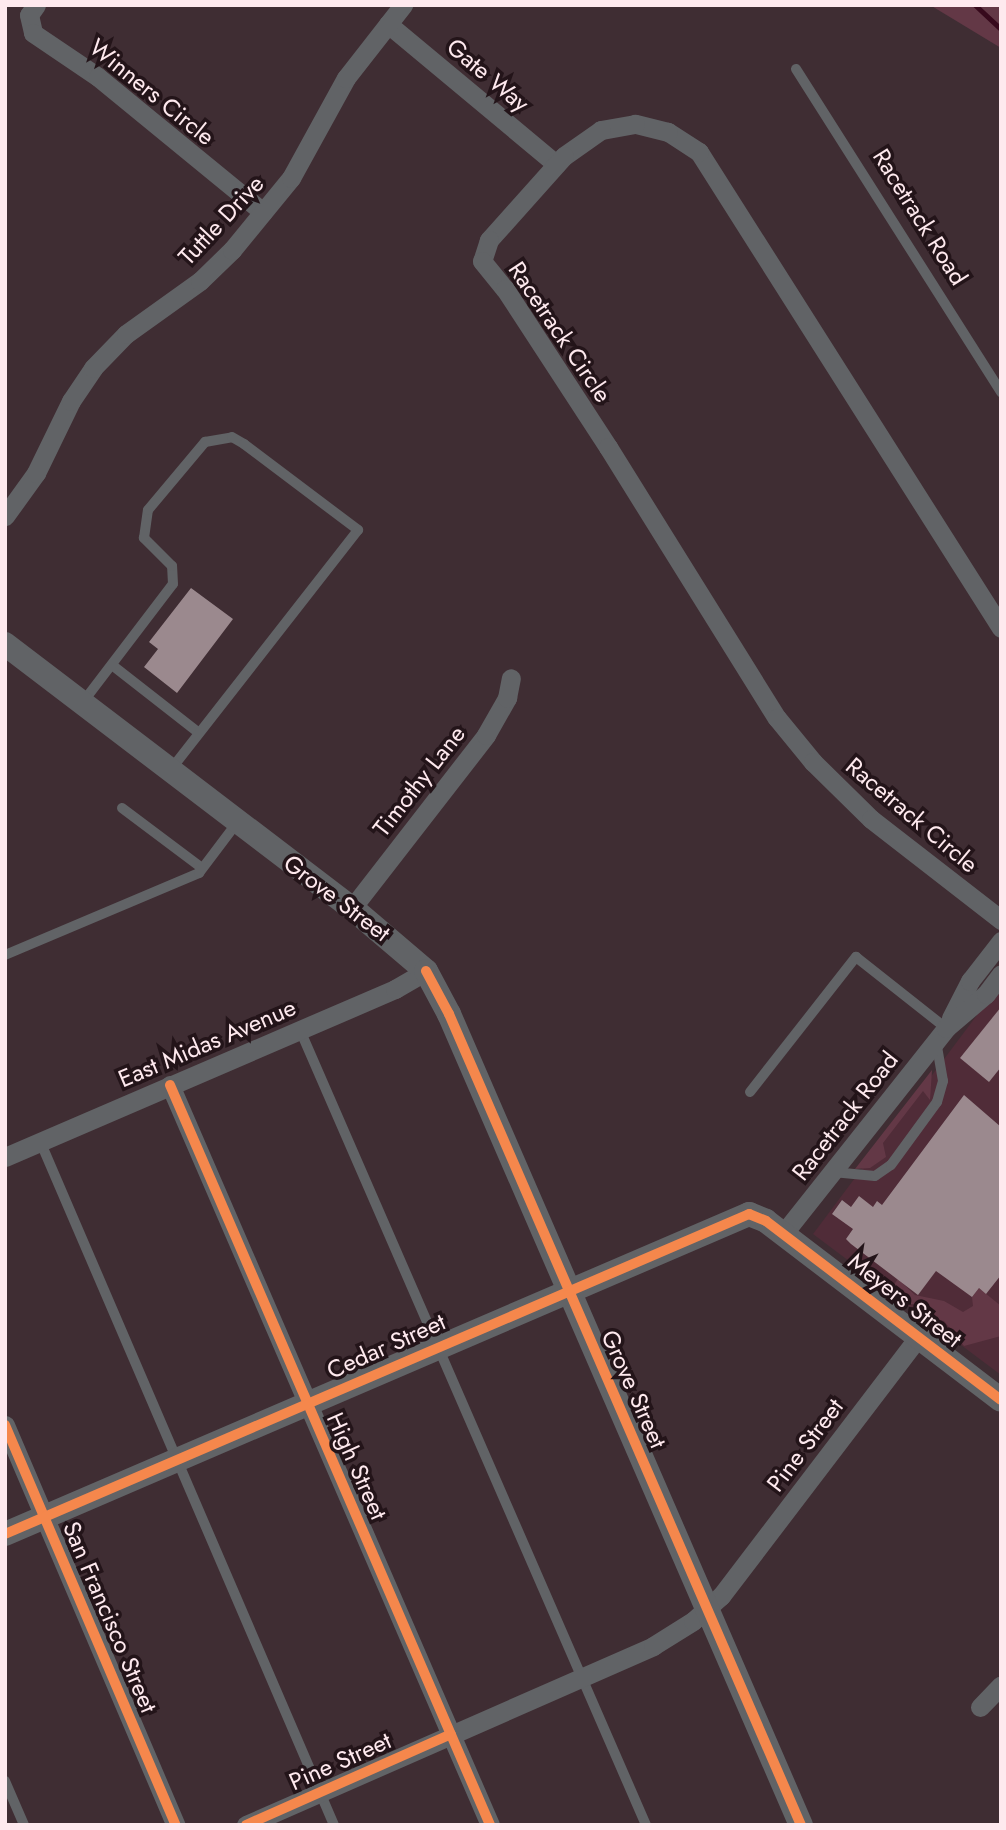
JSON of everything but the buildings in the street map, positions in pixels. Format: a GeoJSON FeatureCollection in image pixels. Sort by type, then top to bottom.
{"type":"FeatureCollection","features":[{"type":"Feature","properties":{"kind":"street","name":"Winners Circle"},"geometry":{"type":"LineString","coordinates":[[36,5],[29,15],[33,33],[98,77],[263,212]]}},
{"type":"Feature","properties":{"kind":"street","name":"Tuttle Drive"},"geometry":{"type":"LineString","coordinates":[[5,516],[36,473],[71,401],[93,368],[135,326],[215,268],[263,212],[302,161],[346,78],[403,5]]}},
{"type":"Feature","properties":{"kind":"street","name":"Gate Way"},"geometry":{"type":"LineString","coordinates":[[388,24],[556,164]]}},
{"type":"Feature","properties":{"kind":"street","name":"Racetrack Circle"},"geometry":{"type":"LineString","coordinates":[[1001,628],[699,152],[657,127],[624,125],[591,135],[556,164],[484,246],[486,268],[505,289],[586,413],[777,718],[813,762],[871,819],[1001,920]]}},
{"type":"Feature","properties":{"kind":"street","name":"Grove Street"},"geometry":{"type":"LineString","coordinates":[[5,644],[236,824],[352,908],[426,971],[802,1825]]}},
{"type":"Feature","properties":{"kind":"street","name":"Timothy Lane"},"geometry":{"type":"LineString","coordinates":[[352,908],[486,735],[506,698],[511,678]]}},
{"type":"Feature","properties":{"kind":"street","name":"Racetrack Road"},"geometry":{"type":"LineString","coordinates":[[783,1234],[941,1034],[970,981],[1001,941]]}},
{"type":"Feature","properties":{"kind":"street","name":"East Midas Avenue"},"geometry":{"type":"LineString","coordinates":[[5,1157],[395,989],[426,971]]}},
{"type":"Feature","properties":{"kind":"street","name":"Racetrack Road"},"geometry":{"type":"LineString","coordinates":[[941,1034],[986,994],[1001,974]]}},
{"type":"Feature","properties":{"kind":"street","name":"High Street"},"geometry":{"type":"LineString","coordinates":[[170,1085],[490,1825]]}},
{"type":"Feature","properties":{"kind":"street","name":"Cedar Street"},"geometry":{"type":"LineString","coordinates":[[5,1534],[739,1216],[758,1216],[783,1234]]}},
{"type":"Feature","properties":{"kind":"street","name":"Meyers Street"},"geometry":{"type":"LineString","coordinates":[[783,1234],[1001,1400]]}},
{"type":"Feature","properties":{"kind":"street","name":"Pine Street"},"geometry":{"type":"LineString","coordinates":[[246,1825],[653,1646],[707,1609],[918,1337]]}},
{"type":"Feature","properties":{"kind":"street","name":"San Francisco Street"},"geometry":{"type":"LineString","coordinates":[[5,1425],[176,1825]]}},
{"type":"Feature","properties":{"kind":"street"},"geometry":{"type":"LineString","coordinates":[[980,1707],[1001,1685]]}},
{"type":"Feature","properties":{"kind":"lane","name":"Racetrack Road"},"geometry":{"type":"LineString","coordinates":[[796,69],[1001,393]]}},
{"type":"Feature","properties":{"kind":"lane"},"geometry":{"type":"LineString","coordinates":[[83,703],[173,584],[172,566],[144,538],[148,510],[205,442],[232,437],[358,530],[169,772]]}},
{"type":"Feature","properties":{"kind":"lane"},"geometry":{"type":"LineString","coordinates":[[112,665],[199,733]]}},
{"type":"Feature","properties":{"kind":"lane"},"geometry":{"type":"LineString","coordinates":[[122,808],[202,869]]}},
{"type":"Feature","properties":{"kind":"lane"},"geometry":{"type":"LineString","coordinates":[[5,955],[202,869],[236,824]]}},
{"type":"Feature","properties":{"kind":"lane"},"geometry":{"type":"LineString","coordinates":[[750,1093],[856,957],[941,1034],[943,1081],[937,1102],[891,1165],[875,1176],[833,1172]]}},
{"type":"Feature","properties":{"kind":"lane"},"geometry":{"type":"LineString","coordinates":[[300,1030],[646,1825]]}},
{"type":"Feature","properties":{"kind":"lane"},"geometry":{"type":"LineString","coordinates":[[40,1141],[334,1825]]}},
{"type":"Feature","properties":{"kind":"lane"},"geometry":{"type":"LineString","coordinates":[[5,1781],[24,1825]]}},
{"type":"Feature","properties":{"kind":"shaded area"},"geometry":{"type":"Polygon","coordinates":[[[930,5],[1001,5],[1001,48],[930,5]]]}},
{"type":"Feature","properties":{"kind":"shaded area"},"geometry":{"type":"Polygon","coordinates":[[[1001,983],[1001,1375],[813,1234],[1001,983]]]}},
{"type":"Feature","properties":{"kind":"shaded area"},"geometry":{"type":"Polygon","coordinates":[[[932,1070],[930,1100],[923,1091],[883,1143],[886,1157],[870,1168],[855,1169],[932,1070]]]}},
{"type":"Feature","properties":{"kind":"shaded area"},"geometry":{"type":"Polygon","coordinates":[[[898,1279],[915,1295],[944,1301],[963,1312],[973,1306],[972,1297],[979,1288],[1001,1306],[1001,1336],[964,1346],[944,1321],[925,1316],[924,1305],[911,1304],[890,1290],[898,1279]]]}},
{"type":"Feature","properties":{"kind":"waterway"},"geometry":{"type":"LineString","coordinates":[[975,5],[1001,29]]}},
{"type":"Feature","properties":{"kind":"cycle path"},"geometry":{"type":"LineString","coordinates":[[426,971],[449,1014],[801,1825]]}},
{"type":"Feature","properties":{"kind":"cycle path"},"geometry":{"type":"LineString","coordinates":[[170,1085],[490,1825]]}},
{"type":"Feature","properties":{"kind":"cycle path"},"geometry":{"type":"LineString","coordinates":[[5,1534],[749,1214],[766,1221],[1001,1400]]}},
{"type":"Feature","properties":{"kind":"cycle path"},"geometry":{"type":"LineString","coordinates":[[5,1425],[176,1825]]}},
{"type":"Feature","properties":{"kind":"cycle path"},"geometry":{"type":"LineString","coordinates":[[246,1825],[451,1734]]}}]}
